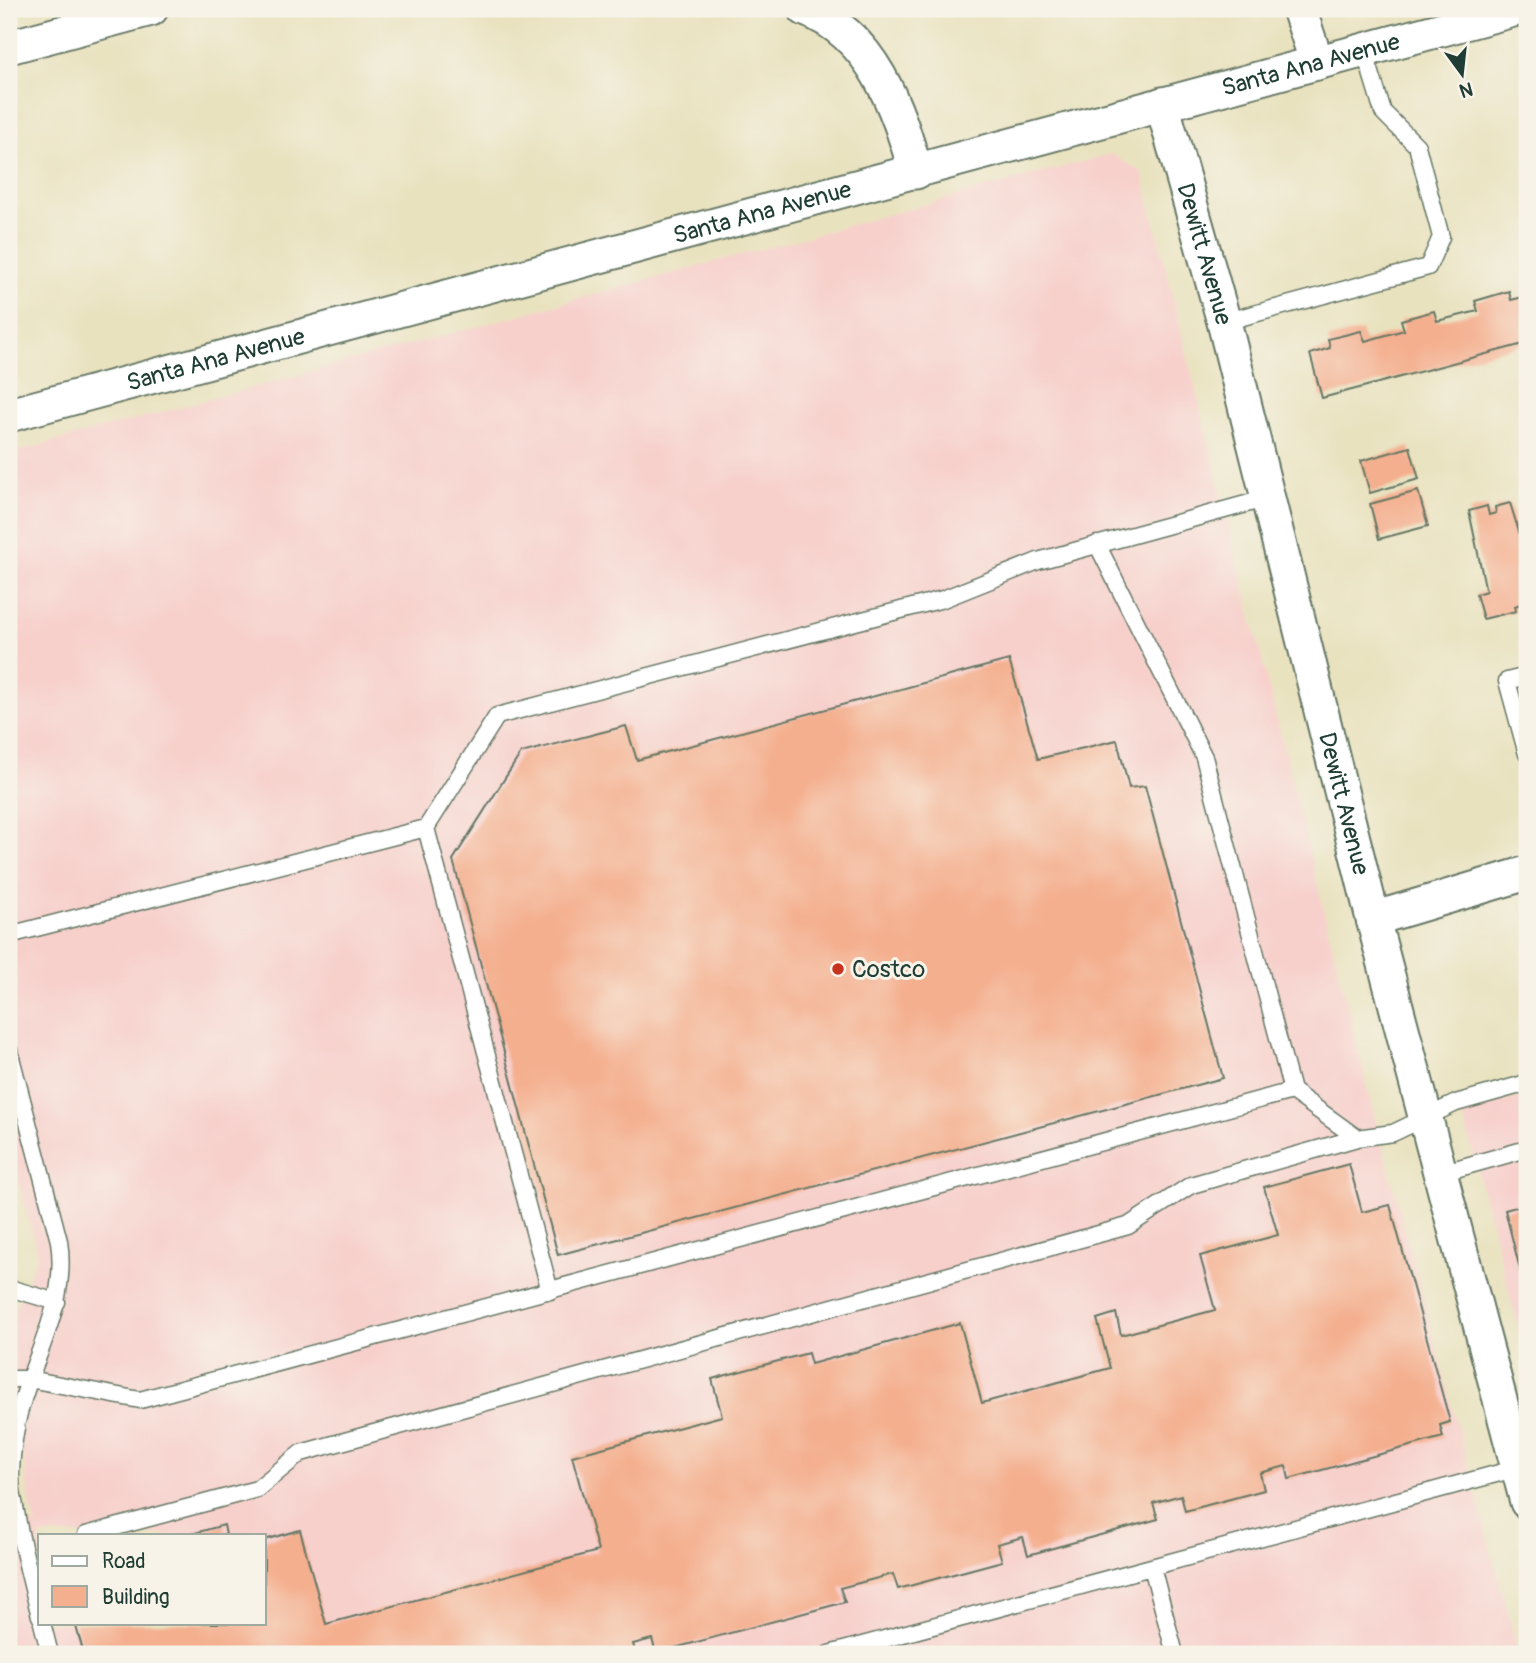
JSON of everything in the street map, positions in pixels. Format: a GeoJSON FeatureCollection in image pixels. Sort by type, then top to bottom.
{"type":"FeatureCollection","features":[{"type":"Feature","properties":{"kind":"street"},"geometry":{"type":"LineString","coordinates":[[9,47],[151,9]]}},
{"type":"Feature","properties":{"kind":"street"},"geometry":{"type":"LineString","coordinates":[[805,9],[839,29],[864,52],[887,86],[903,126],[916,172]]}},
{"type":"Feature","properties":{"kind":"street"},"geometry":{"type":"LineString","coordinates":[[1299,9],[1317,63]]}},
{"type":"Feature","properties":{"kind":"street","name":"Santa Ana Avenue"},"geometry":{"type":"LineString","coordinates":[[9,415],[1517,9]]}},
{"type":"Feature","properties":{"kind":"street","name":"Dewitt Avenue"},"geometry":{"type":"LineString","coordinates":[[1162,104],[1224,322],[1373,919],[1511,1420],[1518,1468],[1527,1502]]}},
{"type":"Feature","properties":{"kind":"street"},"geometry":{"type":"LineString","coordinates":[[1373,919],[1527,873]]}},
{"type":"Feature","properties":{"kind":"lane"},"geometry":{"type":"LineString","coordinates":[[1224,322],[1428,267],[1441,237],[1417,145],[1384,112],[1364,50]]}},
{"type":"Feature","properties":{"kind":"lane"},"geometry":{"type":"LineString","coordinates":[[9,935],[426,828],[497,716],[943,599],[1038,561],[1268,498]]}},
{"type":"Feature","properties":{"kind":"lane"},"geometry":{"type":"LineString","coordinates":[[1097,544],[1204,757],[1292,1091],[1357,1138]]}},
{"type":"Feature","properties":{"kind":"lane"},"geometry":{"type":"LineString","coordinates":[[1527,676],[1507,681],[1527,754]]}},
{"type":"Feature","properties":{"kind":"lane"},"geometry":{"type":"LineString","coordinates":[[426,828],[550,1292]]}},
{"type":"Feature","properties":{"kind":"lane"},"geometry":{"type":"LineString","coordinates":[[9,1050],[59,1241],[62,1263],[57,1302],[46,1339],[29,1379],[17,1424],[10,1477],[23,1552],[38,1608]]}},
{"type":"Feature","properties":{"kind":"lane"},"geometry":{"type":"LineString","coordinates":[[90,1534],[257,1489],[301,1453],[1128,1226],[1191,1185],[1357,1138],[1393,1133],[1456,1103],[1527,1083]]}},
{"type":"Feature","properties":{"kind":"lane"},"geometry":{"type":"LineString","coordinates":[[9,1379],[29,1379],[140,1400],[1292,1091]]}},
{"type":"Feature","properties":{"kind":"lane"},"geometry":{"type":"LineString","coordinates":[[1441,1173],[1527,1149]]}},
{"type":"Feature","properties":{"kind":"lane"},"geometry":{"type":"LineString","coordinates":[[9,1287],[57,1302]]}},
{"type":"Feature","properties":{"kind":"lane"},"geometry":{"type":"LineString","coordinates":[[829,1654],[1518,1468]]}},
{"type":"Feature","properties":{"kind":"lane"},"geometry":{"type":"LineString","coordinates":[[23,1552],[38,1548]]}},
{"type":"Feature","properties":{"kind":"lane"},"geometry":{"type":"LineString","coordinates":[[1152,1567],[1175,1654]]}},
{"type":"Feature","properties":{"kind":"lane"},"geometry":{"type":"LineString","coordinates":[[42,1624],[50,1654]]}},
{"type":"Feature","properties":{"kind":"shaded area"},"geometry":{"type":"Polygon","coordinates":[[[1111,154],[1142,172],[1377,1127],[1519,1654],[9,1654],[9,1518],[36,1525],[28,1492],[9,1356],[9,1325],[38,1254],[9,1146],[9,454],[1111,154]]]}},
{"type":"Feature","properties":{"kind":"shaded area"},"geometry":{"type":"Polygon","coordinates":[[[1527,1095],[1527,1360],[1462,1112],[1527,1095]]]}},
{"type":"Feature","properties":{"kind":"building"},"geometry":{"type":"Polygon","coordinates":[[[1509,291],[1511,300],[1527,296],[1527,343],[1322,398],[1310,354],[1330,348],[1328,339],[1361,331],[1365,341],[1404,330],[1401,320],[1434,311],[1437,321],[1478,311],[1475,301],[1509,291]]]}},
{"type":"Feature","properties":{"kind":"building"},"geometry":{"type":"Polygon","coordinates":[[[1410,447],[1419,479],[1370,493],[1361,461],[1410,447]]]}},
{"type":"Feature","properties":{"kind":"building"},"geometry":{"type":"Polygon","coordinates":[[[1418,491],[1428,526],[1379,539],[1370,504],[1418,491]]]}},
{"type":"Feature","properties":{"kind":"building"},"geometry":{"type":"Polygon","coordinates":[[[1510,503],[1524,548],[1527,548],[1527,605],[1524,606],[1523,603],[1515,606],[1516,611],[1483,619],[1476,594],[1486,591],[1469,511],[1487,506],[1489,515],[1496,513],[1495,507],[1510,503]]]}},
{"type":"Feature","properties":{"kind":"building","name":"Costco"},"geometry":{"type":"Polygon","coordinates":[[[1009,660],[1038,759],[1117,740],[1129,788],[1145,786],[1223,1078],[558,1255],[453,860],[521,753],[626,726],[637,760],[1009,660]]]}},
{"type":"Feature","properties":{"kind":"building"},"geometry":{"type":"Polygon","coordinates":[[[1349,1164],[1362,1212],[1390,1205],[1450,1422],[1440,1425],[1443,1437],[1289,1479],[1286,1466],[1260,1473],[1264,1490],[1185,1511],[1181,1495],[1153,1503],[1158,1519],[1028,1555],[1023,1537],[997,1544],[1002,1561],[898,1589],[893,1574],[840,1588],[845,1602],[656,1653],[652,1639],[633,1644],[636,1654],[84,1654],[75,1624],[266,1624],[266,1539],[300,1530],[326,1624],[598,1551],[572,1456],[722,1416],[712,1379],[808,1353],[811,1364],[960,1323],[982,1403],[1110,1368],[1097,1319],[1116,1313],[1121,1335],[1215,1310],[1200,1256],[1278,1235],[1264,1187],[1349,1164]]]}},
{"type":"Feature","properties":{"kind":"building"},"geometry":{"type":"Polygon","coordinates":[[[1527,1204],[1527,1293],[1526,1293],[1505,1210],[1527,1204]]]}},
{"type":"Feature","properties":{"kind":"building"},"geometry":{"type":"Polygon","coordinates":[[[224,1525],[226,1534],[191,1534],[224,1525]]]}},
{"type":"Feature","properties":{"kind":"place","name":"Costco"},"geometry":{"type":"Point","coordinates":[838,969]}}]}
